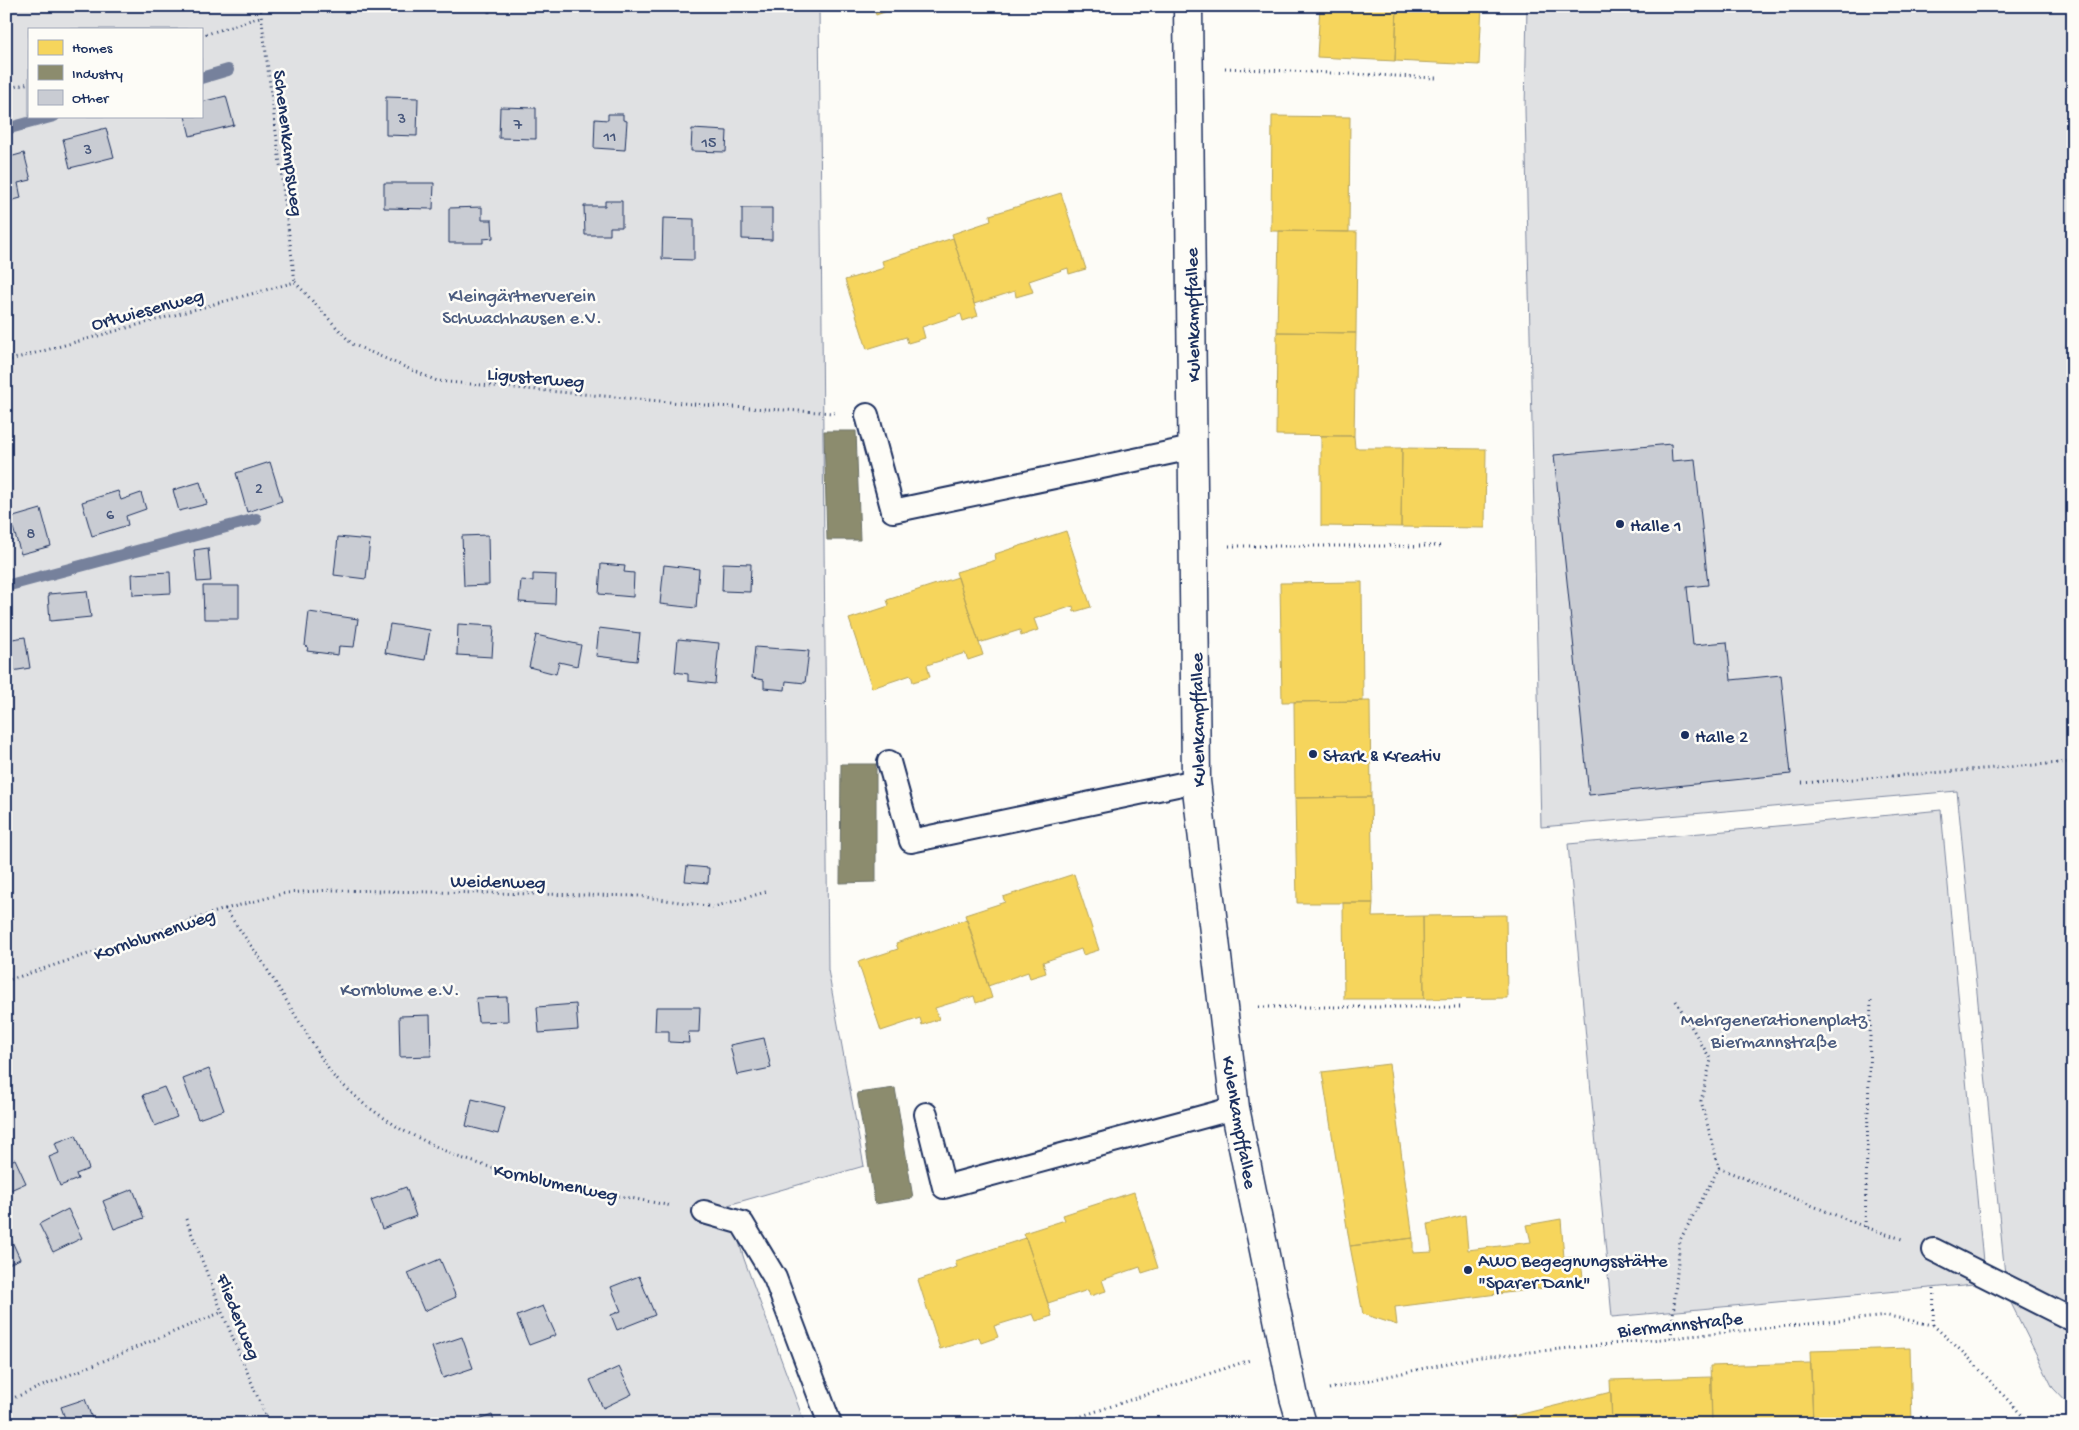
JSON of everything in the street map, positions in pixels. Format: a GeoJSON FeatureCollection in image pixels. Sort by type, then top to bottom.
{"type":"FeatureCollection","features":[{"type":"Feature","properties":{"kind":"street","name":"Kulenkampffallee"},"geometry":{"type":"LineString","coordinates":[[1188,6],[1196,781],[1235,1108],[1294,1397],[1302,1424]]}},
{"type":"Feature","properties":{"kind":"lane"},"geometry":{"type":"LineString","coordinates":[[867,415],[893,510],[1192,448]]}},
{"type":"Feature","properties":{"kind":"lane"},"geometry":{"type":"LineString","coordinates":[[888,762],[910,841],[1196,781]]}},
{"type":"Feature","properties":{"kind":"lane"},"geometry":{"type":"LineString","coordinates":[[926,1114],[944,1187],[1235,1108]]}},
{"type":"Feature","properties":{"kind":"lane"},"geometry":{"type":"LineString","coordinates":[[704,1212],[742,1223],[775,1278],[830,1424]]}},
{"type":"Feature","properties":{"kind":"lane"},"geometry":{"type":"LineString","coordinates":[[1934,1250],[2073,1320]]}},
{"type":"Feature","properties":{"kind":"path","name":"Schenenkampsweg"},"geometry":{"type":"LineString","coordinates":[[260,6],[294,282]]}},
{"type":"Feature","properties":{"kind":"path"},"geometry":{"type":"LineString","coordinates":[[489,6],[489,13]]}},
{"type":"Feature","properties":{"kind":"path"},"geometry":{"type":"LineString","coordinates":[[202,36],[260,18]]}},
{"type":"Feature","properties":{"kind":"path"},"geometry":{"type":"LineString","coordinates":[[1188,66],[1437,78]]}},
{"type":"Feature","properties":{"kind":"path"},"geometry":{"type":"LineString","coordinates":[[6,89],[28,83]]}},
{"type":"Feature","properties":{"kind":"path","name":"Ortwiesenweg"},"geometry":{"type":"LineString","coordinates":[[6,361],[294,282]]}},
{"type":"Feature","properties":{"kind":"path","name":"Ligusterweg"},"geometry":{"type":"LineString","coordinates":[[294,282],[352,344],[437,381],[715,406],[809,412]]}},
{"type":"Feature","properties":{"kind":"path"},"geometry":{"type":"LineString","coordinates":[[1193,546],[1444,546]]}},
{"type":"Feature","properties":{"kind":"path"},"geometry":{"type":"LineString","coordinates":[[1802,784],[2073,762]]}},
{"type":"Feature","properties":{"kind":"path","name":"Weidenweg"},"geometry":{"type":"LineString","coordinates":[[225,909],[286,893],[332,890],[638,896],[714,907],[769,891]]}},
{"type":"Feature","properties":{"kind":"path","name":"Kornblumenweg"},"geometry":{"type":"LineString","coordinates":[[6,982],[225,909],[262,961],[332,1074],[365,1105],[402,1130],[458,1157],[522,1177],[704,1212]]}},
{"type":"Feature","properties":{"kind":"path"},"geometry":{"type":"LineString","coordinates":[[1865,1227],[1871,1000]]}},
{"type":"Feature","properties":{"kind":"path"},"geometry":{"type":"LineString","coordinates":[[1671,1338],[1680,1240],[1719,1168],[1701,1101],[1710,1060],[1676,1001]]}},
{"type":"Feature","properties":{"kind":"path"},"geometry":{"type":"LineString","coordinates":[[1223,1008],[1463,1007]]}},
{"type":"Feature","properties":{"kind":"path"},"geometry":{"type":"LineString","coordinates":[[1719,1168],[1865,1227],[1934,1250]]}},
{"type":"Feature","properties":{"kind":"path","name":"Fliederweg"},"geometry":{"type":"LineString","coordinates":[[186,1218],[222,1312],[269,1424]]}},
{"type":"Feature","properties":{"kind":"path"},"geometry":{"type":"LineString","coordinates":[[6,1400],[222,1312]]}},
{"type":"Feature","properties":{"kind":"path","name":"Biermannstraße"},"geometry":{"type":"LineString","coordinates":[[1294,1397],[1471,1358],[1888,1316],[1933,1325],[1968,1357],[2030,1424]]}},
{"type":"Feature","properties":{"kind":"path"},"geometry":{"type":"LineString","coordinates":[[1058,1424],[1284,1348]]}},
{"type":"Feature","properties":{"kind":"green space"},"geometry":{"type":"Polygon","coordinates":[[[6,6],[819,6],[828,970],[864,1166],[728,1205],[744,1259],[805,1424],[6,1424],[6,6]]]}},
{"type":"Feature","properties":{"kind":"green space"},"geometry":{"type":"Polygon","coordinates":[[[1527,6],[2073,6],[2073,1409],[2053,1388],[2007,1295],[1957,791],[1541,827],[1525,109],[1527,6]]]}},
{"type":"Feature","properties":{"kind":"green space","name":"Mehrgenerationenplatz Biermannstraße"},"geometry":{"type":"Polygon","coordinates":[[[1941,810],[1985,1283],[1612,1317],[1568,844],[1941,810]]]}},
{"type":"Feature","properties":{"kind":"building: Homes"},"geometry":{"type":"Polygon","coordinates":[[[873,6],[901,6],[876,15],[873,6]]]}},
{"type":"Feature","properties":{"kind":"building: Homes"},"geometry":{"type":"Polygon","coordinates":[[[1320,6],[1397,6],[1395,61],[1317,57],[1320,6]]]}},
{"type":"Feature","properties":{"kind":"building: Homes"},"geometry":{"type":"Polygon","coordinates":[[[1397,6],[1482,6],[1479,65],[1395,61],[1397,6]]]}},
{"type":"Feature","properties":{"kind":"building: Homes"},"geometry":{"type":"Polygon","coordinates":[[[1272,116],[1350,117],[1349,232],[1271,231],[1272,116]]]}},
{"type":"Feature","properties":{"kind":"building: Homes"},"geometry":{"type":"Polygon","coordinates":[[[1061,193],[1086,269],[1069,274],[1068,268],[1029,281],[1033,292],[1016,297],[1015,291],[974,304],[952,234],[991,221],[990,215],[1061,193]]]}},
{"type":"Feature","properties":{"kind":"building: Homes"},"geometry":{"type":"Polygon","coordinates":[[[1279,231],[1357,232],[1356,333],[1277,332],[1279,231]]]}},
{"type":"Feature","properties":{"kind":"building: Homes"},"geometry":{"type":"Polygon","coordinates":[[[953,238],[978,316],[963,321],[961,314],[922,327],[925,338],[908,343],[906,337],[867,349],[845,280],[884,268],[882,261],[953,238]]]}},
{"type":"Feature","properties":{"kind":"building: Homes"},"geometry":{"type":"Polygon","coordinates":[[[1277,332],[1356,333],[1354,436],[1276,435],[1277,332]]]}},
{"type":"Feature","properties":{"kind":"building: Homes"},"geometry":{"type":"Polygon","coordinates":[[[1321,436],[1354,436],[1355,448],[1402,448],[1401,527],[1321,526],[1321,436]]]}},
{"type":"Feature","properties":{"kind":"building: Homes"},"geometry":{"type":"Polygon","coordinates":[[[1402,448],[1486,449],[1485,528],[1401,527],[1402,448]]]}},
{"type":"Feature","properties":{"kind":"building: Homes"},"geometry":{"type":"Polygon","coordinates":[[[1066,531],[1091,607],[1074,612],[1073,606],[1034,619],[1038,630],[1021,636],[1020,630],[979,643],[956,572],[996,560],[995,554],[1066,531]]]}},
{"type":"Feature","properties":{"kind":"building: Homes"},"geometry":{"type":"Polygon","coordinates":[[[958,577],[983,655],[968,660],[965,653],[927,665],[930,677],[913,682],[911,675],[872,688],[849,619],[889,606],[887,600],[958,577]]]}},
{"type":"Feature","properties":{"kind":"building: Homes"},"geometry":{"type":"Polygon","coordinates":[[[1362,582],[1363,701],[1282,702],[1280,583],[1362,582]]]}},
{"type":"Feature","properties":{"kind":"building: Homes"},"geometry":{"type":"Polygon","coordinates":[[[1370,701],[1371,797],[1295,798],[1294,702],[1370,701]]]}},
{"type":"Feature","properties":{"kind":"building: Homes"},"geometry":{"type":"Polygon","coordinates":[[[1371,797],[1373,903],[1297,903],[1295,798],[1371,797]]]}},
{"type":"Feature","properties":{"kind":"building: Homes"},"geometry":{"type":"Polygon","coordinates":[[[1074,874],[1099,950],[1083,955],[1081,949],[1043,962],[1046,973],[1030,978],[1028,972],[988,986],[965,915],[1005,902],[1003,897],[1074,874]]]}},
{"type":"Feature","properties":{"kind":"building: Homes"},"geometry":{"type":"Polygon","coordinates":[[[1343,903],[1373,903],[1372,917],[1423,916],[1424,999],[1344,999],[1343,903]]]}},
{"type":"Feature","properties":{"kind":"building: Homes"},"geometry":{"type":"Polygon","coordinates":[[[1506,915],[1507,998],[1424,999],[1423,916],[1506,915]]]}},
{"type":"Feature","properties":{"kind":"building: Homes"},"geometry":{"type":"Polygon","coordinates":[[[967,919],[992,998],[976,1003],[974,996],[935,1008],[939,1019],[922,1025],[920,1018],[881,1031],[858,962],[898,949],[896,943],[967,919]]]}},
{"type":"Feature","properties":{"kind":"building: Homes"},"geometry":{"type":"Polygon","coordinates":[[[1389,1064],[1413,1238],[1350,1246],[1322,1072],[1389,1064]]]}},
{"type":"Feature","properties":{"kind":"building: Homes"},"geometry":{"type":"Polygon","coordinates":[[[1134,1192],[1158,1268],[1142,1273],[1140,1267],[1102,1280],[1106,1291],[1090,1296],[1088,1290],[1048,1303],[1024,1233],[1065,1220],[1063,1215],[1134,1192]]]}},
{"type":"Feature","properties":{"kind":"building: Homes","name":"AWO Begegnungsstätte \"Sparer Dank\""},"geometry":{"type":"Polygon","coordinates":[[[1465,1215],[1468,1250],[1531,1242],[1527,1225],[1561,1219],[1564,1258],[1580,1257],[1584,1283],[1395,1307],[1397,1325],[1363,1314],[1350,1246],[1413,1238],[1413,1253],[1432,1252],[1428,1224],[1465,1215]]]}},
{"type":"Feature","properties":{"kind":"building: Homes"},"geometry":{"type":"Polygon","coordinates":[[[1026,1238],[1052,1316],[1036,1321],[1033,1314],[994,1326],[998,1337],[981,1343],[979,1337],[940,1349],[918,1280],[957,1267],[955,1261],[1026,1238]]]}},
{"type":"Feature","properties":{"kind":"building: Homes"},"geometry":{"type":"Polygon","coordinates":[[[1910,1348],[1912,1423],[1813,1424],[1810,1351],[1910,1348]]]}},
{"type":"Feature","properties":{"kind":"building: Homes"},"geometry":{"type":"Polygon","coordinates":[[[1811,1363],[1813,1424],[1712,1424],[1710,1366],[1811,1363]]]}},
{"type":"Feature","properties":{"kind":"building: Homes"},"geometry":{"type":"Polygon","coordinates":[[[1711,1377],[1712,1424],[1612,1424],[1610,1380],[1711,1377]]]}},
{"type":"Feature","properties":{"kind":"building: Homes"},"geometry":{"type":"Polygon","coordinates":[[[1611,1392],[1612,1424],[1490,1424],[1490,1422],[1611,1392]]]}},
{"type":"Feature","properties":{"kind":"building: Industry"},"geometry":{"type":"Polygon","coordinates":[[[824,431],[856,431],[860,540],[827,540],[824,431]]]}},
{"type":"Feature","properties":{"kind":"building: Industry"},"geometry":{"type":"Polygon","coordinates":[[[841,764],[876,764],[876,882],[840,883],[841,764]]]}},
{"type":"Feature","properties":{"kind":"building: Industry"},"geometry":{"type":"Polygon","coordinates":[[[895,1088],[913,1198],[875,1204],[857,1093],[895,1088]]]}},
{"type":"Feature","properties":{"kind":"building: Other"},"geometry":{"type":"Polygon","coordinates":[[[702,6],[744,6],[744,9],[702,6]]]}},
{"type":"Feature","properties":{"kind":"building: Other"},"geometry":{"type":"Polygon","coordinates":[[[226,96],[234,125],[190,136],[186,118],[202,118],[202,102],[226,96]]]}},
{"type":"Feature","properties":{"kind":"building: Other"},"geometry":{"type":"Polygon","coordinates":[[[386,97],[418,98],[417,136],[386,135],[386,97]]]}},
{"type":"Feature","properties":{"kind":"building: Other"},"geometry":{"type":"Polygon","coordinates":[[[500,107],[536,108],[536,139],[499,138],[500,107]]]}},
{"type":"Feature","properties":{"kind":"building: Other"},"geometry":{"type":"Polygon","coordinates":[[[608,114],[623,114],[623,120],[627,121],[625,150],[594,148],[595,119],[608,120],[608,114]]]}},
{"type":"Feature","properties":{"kind":"building: Other"},"geometry":{"type":"Polygon","coordinates":[[[106,128],[114,157],[70,168],[63,139],[106,128]]]}},
{"type":"Feature","properties":{"kind":"building: Other"},"geometry":{"type":"Polygon","coordinates":[[[692,129],[727,131],[726,152],[691,151],[692,129]]]}},
{"type":"Feature","properties":{"kind":"building: Other"},"geometry":{"type":"Polygon","coordinates":[[[24,153],[31,180],[18,183],[21,198],[6,202],[6,158],[24,153]]]}},
{"type":"Feature","properties":{"kind":"building: Other"},"geometry":{"type":"Polygon","coordinates":[[[384,183],[434,183],[433,209],[384,208],[384,183]]]}},
{"type":"Feature","properties":{"kind":"building: Other"},"geometry":{"type":"Polygon","coordinates":[[[605,201],[622,201],[622,227],[610,227],[610,235],[585,235],[584,206],[605,206],[605,201]]]}},
{"type":"Feature","properties":{"kind":"building: Other"},"geometry":{"type":"Polygon","coordinates":[[[482,207],[482,220],[492,220],[493,238],[483,239],[483,243],[449,243],[449,208],[482,207]]]}},
{"type":"Feature","properties":{"kind":"building: Other"},"geometry":{"type":"Polygon","coordinates":[[[742,208],[772,208],[772,240],[742,239],[742,208]]]}},
{"type":"Feature","properties":{"kind":"building: Other"},"geometry":{"type":"Polygon","coordinates":[[[663,218],[694,219],[694,260],[662,259],[663,218]]]}},
{"type":"Feature","properties":{"kind":"building: Other"},"geometry":{"type":"Polygon","coordinates":[[[1671,444],[1672,461],[1695,459],[1708,585],[1687,587],[1693,645],[1727,642],[1731,680],[1781,675],[1791,774],[1589,795],[1554,455],[1671,444]]]}},
{"type":"Feature","properties":{"kind":"building: Other"},"geometry":{"type":"Polygon","coordinates":[[[270,462],[282,501],[247,512],[236,473],[270,462]]]}},
{"type":"Feature","properties":{"kind":"building: Other"},"geometry":{"type":"Polygon","coordinates":[[[200,482],[207,504],[179,511],[173,490],[200,482]]]}},
{"type":"Feature","properties":{"kind":"building: Other"},"geometry":{"type":"Polygon","coordinates":[[[118,491],[121,500],[141,493],[146,509],[126,516],[128,525],[92,536],[82,502],[118,491]]]}},
{"type":"Feature","properties":{"kind":"building: Other"},"geometry":{"type":"Polygon","coordinates":[[[41,509],[51,546],[21,554],[10,518],[41,509]]]}},
{"type":"Feature","properties":{"kind":"building: Other"},"geometry":{"type":"Polygon","coordinates":[[[488,535],[489,585],[464,586],[462,536],[488,535]]]}},
{"type":"Feature","properties":{"kind":"building: Other"},"geometry":{"type":"Polygon","coordinates":[[[338,537],[370,540],[366,579],[334,575],[338,537]]]}},
{"type":"Feature","properties":{"kind":"building: Other"},"geometry":{"type":"Polygon","coordinates":[[[208,548],[211,581],[197,582],[194,550],[208,548]]]}},
{"type":"Feature","properties":{"kind":"building: Other"},"geometry":{"type":"Polygon","coordinates":[[[723,563],[751,564],[750,592],[722,591],[723,563]]]}},
{"type":"Feature","properties":{"kind":"building: Other"},"geometry":{"type":"Polygon","coordinates":[[[601,564],[625,566],[624,572],[634,573],[633,597],[599,594],[601,564]]]}},
{"type":"Feature","properties":{"kind":"building: Other"},"geometry":{"type":"Polygon","coordinates":[[[664,565],[699,569],[696,608],[660,604],[664,565]]]}},
{"type":"Feature","properties":{"kind":"building: Other"},"geometry":{"type":"Polygon","coordinates":[[[170,572],[171,593],[133,595],[132,574],[170,572]]]}},
{"type":"Feature","properties":{"kind":"building: Other"},"geometry":{"type":"Polygon","coordinates":[[[533,574],[556,575],[555,604],[519,602],[521,580],[533,581],[533,574]]]}},
{"type":"Feature","properties":{"kind":"building: Other"},"geometry":{"type":"Polygon","coordinates":[[[203,586],[239,586],[239,619],[204,619],[203,586]]]}},
{"type":"Feature","properties":{"kind":"building: Other"},"geometry":{"type":"Polygon","coordinates":[[[87,591],[91,617],[50,621],[48,594],[87,591]]]}},
{"type":"Feature","properties":{"kind":"building: Other"},"geometry":{"type":"Polygon","coordinates":[[[309,612],[358,619],[354,647],[339,646],[338,655],[307,651],[308,647],[305,646],[309,612]]]}},
{"type":"Feature","properties":{"kind":"building: Other"},"geometry":{"type":"Polygon","coordinates":[[[390,624],[430,630],[425,660],[385,653],[390,624]]]}},
{"type":"Feature","properties":{"kind":"building: Other"},"geometry":{"type":"Polygon","coordinates":[[[458,624],[494,626],[492,657],[457,655],[458,624]]]}},
{"type":"Feature","properties":{"kind":"building: Other"},"geometry":{"type":"Polygon","coordinates":[[[599,628],[640,633],[637,661],[596,656],[599,628]]]}},
{"type":"Feature","properties":{"kind":"building: Other"},"geometry":{"type":"Polygon","coordinates":[[[536,635],[581,645],[577,666],[559,662],[556,674],[529,667],[536,635]]]}},
{"type":"Feature","properties":{"kind":"building: Other"},"geometry":{"type":"Polygon","coordinates":[[[25,637],[30,668],[6,672],[6,640],[25,637]]]}},
{"type":"Feature","properties":{"kind":"building: Other"},"geometry":{"type":"Polygon","coordinates":[[[678,639],[719,643],[715,684],[688,681],[688,674],[675,672],[678,639]]]}},
{"type":"Feature","properties":{"kind":"building: Other"},"geometry":{"type":"Polygon","coordinates":[[[755,647],[809,651],[805,683],[786,681],[785,690],[764,688],[764,680],[752,678],[755,647]]]}},
{"type":"Feature","properties":{"kind":"building: Other"},"geometry":{"type":"Polygon","coordinates":[[[687,866],[709,868],[708,883],[685,881],[687,866]]]}},
{"type":"Feature","properties":{"kind":"building: Other"},"geometry":{"type":"Polygon","coordinates":[[[507,997],[508,1021],[478,1022],[476,998],[507,997]]]}},
{"type":"Feature","properties":{"kind":"building: Other"},"geometry":{"type":"Polygon","coordinates":[[[576,1004],[578,1030],[539,1033],[537,1007],[576,1004]]]}},
{"type":"Feature","properties":{"kind":"building: Other"},"geometry":{"type":"Polygon","coordinates":[[[656,1007],[700,1007],[699,1032],[688,1032],[689,1043],[669,1042],[669,1031],[655,1031],[656,1007]]]}},
{"type":"Feature","properties":{"kind":"building: Other"},"geometry":{"type":"Polygon","coordinates":[[[430,1015],[431,1056],[400,1057],[399,1016],[430,1015]]]}},
{"type":"Feature","properties":{"kind":"building: Other"},"geometry":{"type":"Polygon","coordinates":[[[764,1038],[771,1068],[737,1075],[730,1045],[764,1038]]]}},
{"type":"Feature","properties":{"kind":"building: Other"},"geometry":{"type":"Polygon","coordinates":[[[209,1069],[224,1110],[198,1119],[183,1079],[209,1069]]]}},
{"type":"Feature","properties":{"kind":"building: Other"},"geometry":{"type":"Polygon","coordinates":[[[164,1087],[177,1117],[155,1126],[143,1095],[164,1087]]]}},
{"type":"Feature","properties":{"kind":"building: Other"},"geometry":{"type":"Polygon","coordinates":[[[472,1099],[505,1107],[498,1134],[466,1126],[472,1099]]]}},
{"type":"Feature","properties":{"kind":"building: Other"},"geometry":{"type":"Polygon","coordinates":[[[76,1135],[89,1169],[76,1174],[78,1179],[60,1186],[49,1157],[59,1153],[55,1143],[76,1135]]]}},
{"type":"Feature","properties":{"kind":"building: Other"},"geometry":{"type":"Polygon","coordinates":[[[15,1159],[26,1183],[6,1192],[6,1163],[15,1159]]]}},
{"type":"Feature","properties":{"kind":"building: Other"},"geometry":{"type":"Polygon","coordinates":[[[406,1187],[416,1216],[382,1229],[371,1200],[406,1187]]]}},
{"type":"Feature","properties":{"kind":"building: Other"},"geometry":{"type":"Polygon","coordinates":[[[133,1189],[144,1218],[114,1229],[103,1201],[133,1189]]]}},
{"type":"Feature","properties":{"kind":"building: Other"},"geometry":{"type":"Polygon","coordinates":[[[68,1209],[82,1238],[53,1252],[39,1224],[68,1209]]]}},
{"type":"Feature","properties":{"kind":"building: Other"},"geometry":{"type":"Polygon","coordinates":[[[6,1228],[20,1259],[6,1265],[6,1228]]]}},
{"type":"Feature","properties":{"kind":"building: Other"},"geometry":{"type":"Polygon","coordinates":[[[2073,1229],[2073,1266],[2072,1266],[2069,1230],[2073,1229]]]}},
{"type":"Feature","properties":{"kind":"building: Other"},"geometry":{"type":"Polygon","coordinates":[[[440,1259],[456,1297],[424,1311],[408,1273],[440,1259]]]}},
{"type":"Feature","properties":{"kind":"building: Other"},"geometry":{"type":"Polygon","coordinates":[[[639,1276],[655,1315],[617,1330],[611,1315],[621,1311],[611,1287],[639,1276]]]}},
{"type":"Feature","properties":{"kind":"building: Other"},"geometry":{"type":"Polygon","coordinates":[[[543,1306],[556,1335],[529,1345],[517,1316],[543,1306]]]}},
{"type":"Feature","properties":{"kind":"building: Other"},"geometry":{"type":"Polygon","coordinates":[[[462,1337],[473,1368],[443,1378],[432,1347],[462,1337]]]}},
{"type":"Feature","properties":{"kind":"building: Other"},"geometry":{"type":"Polygon","coordinates":[[[619,1367],[632,1394],[603,1408],[590,1380],[619,1367]]]}},
{"type":"Feature","properties":{"kind":"building: Other"},"geometry":{"type":"Polygon","coordinates":[[[85,1399],[94,1424],[67,1424],[61,1407],[85,1399]]]}},
{"type":"Feature","properties":{"kind":"building: Other"},"geometry":{"type":"Polygon","coordinates":[[[492,1415],[495,1424],[468,1424],[492,1415]]]}},
{"type":"Feature","properties":{"kind":"waterway"},"geometry":{"type":"LineString","coordinates":[[202,78],[228,70]]}},
{"type":"Feature","properties":{"kind":"waterway"},"geometry":{"type":"LineString","coordinates":[[6,129],[47,118]]}},
{"type":"Feature","properties":{"kind":"waterway"},"geometry":{"type":"LineString","coordinates":[[6,586],[256,519]]}},
{"type":"Feature","properties":{"kind":"place","name":"Halle 1"},"geometry":{"type":"Point","coordinates":[1620,524]}},
{"type":"Feature","properties":{"kind":"place","name":"Halle 2"},"geometry":{"type":"Point","coordinates":[1685,735]}},
{"type":"Feature","properties":{"kind":"place","name":"Stark & Kreativ"},"geometry":{"type":"Point","coordinates":[1313,754]}},
{"type":"Feature","properties":{"kind":"place","name":"AWO Begegnungsstätte \"Sparer Dank\""},"geometry":{"type":"Point","coordinates":[1468,1270]}},
{"type":"Feature","properties":{"kind":"park label","name":"Kleingärtnerverein Schwachhausen e.V."},"geometry":{"type":"Point","coordinates":[522,305]}},
{"type":"Feature","properties":{"kind":"park label","name":"Kornblume e.V."},"geometry":{"type":"Point","coordinates":[400,988]}}]}
